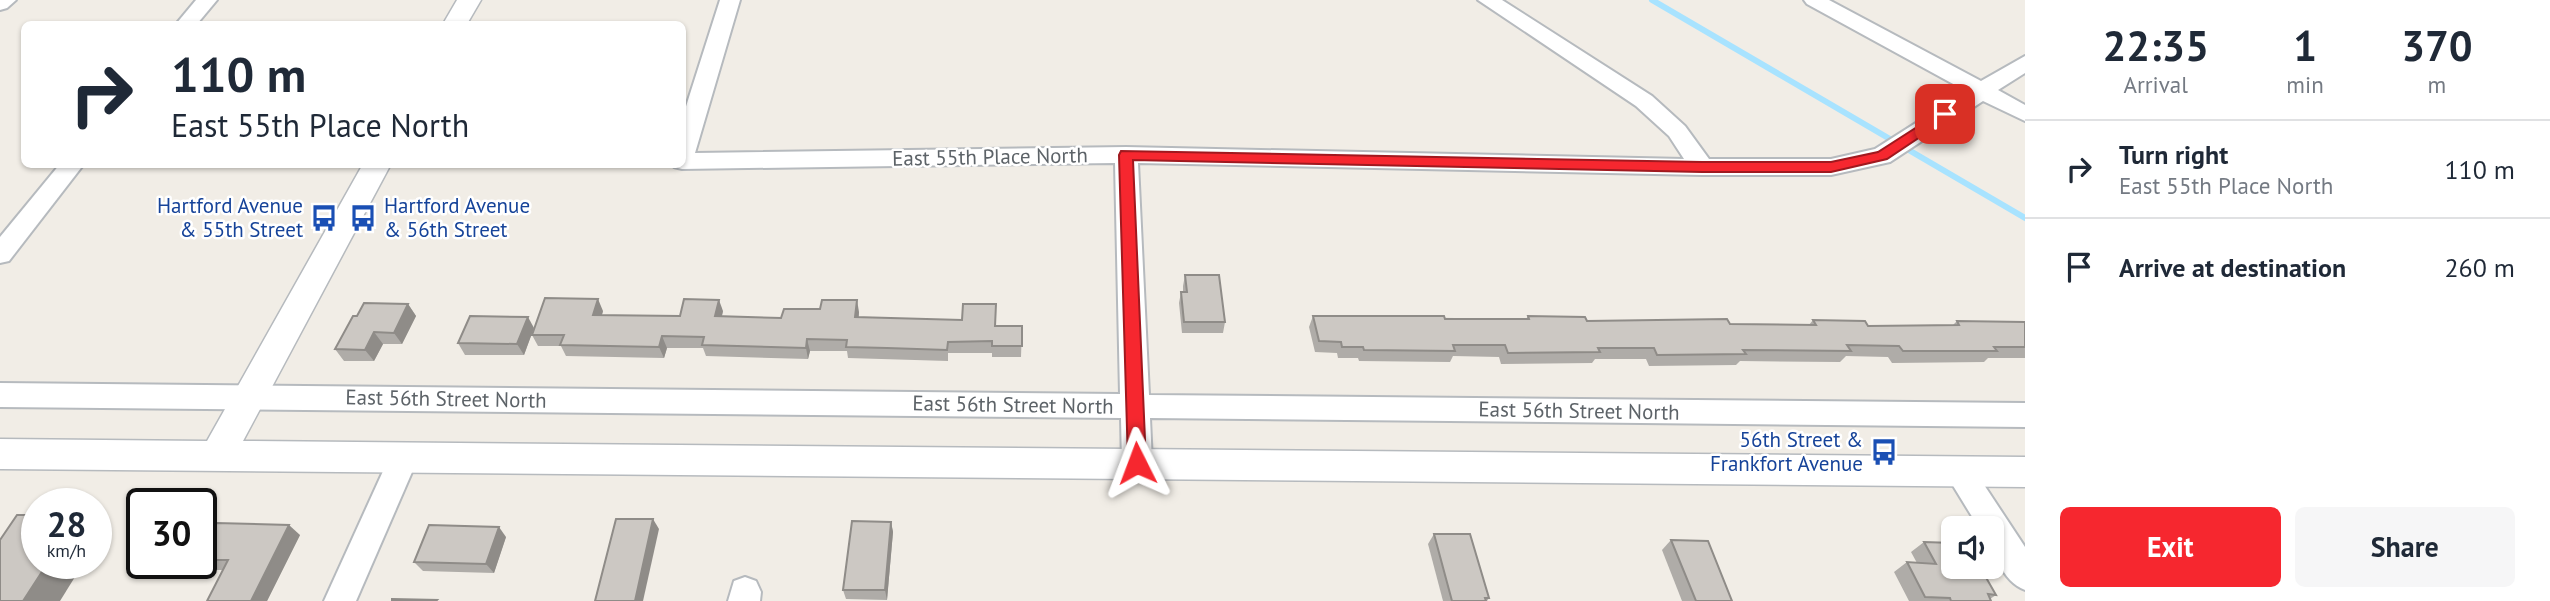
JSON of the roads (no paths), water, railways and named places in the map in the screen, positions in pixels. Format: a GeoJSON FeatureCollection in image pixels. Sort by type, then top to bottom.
{"type":"FeatureCollection","features":[{"type":"Feature","properties":{"kind":"street"},"geometry":{"type":"LineString","coordinates":[[0,4],[6,0]]}},
{"type":"Feature","properties":{"kind":"street"},"geometry":{"type":"LineString","coordinates":[[189,21],[207,0]]}},
{"type":"Feature","properties":{"kind":"street"},"geometry":{"type":"LineString","coordinates":[[457,21],[469,0]]}},
{"type":"Feature","properties":{"kind":"street"},"geometry":{"type":"LineString","coordinates":[[686,147],[730,0]]}},
{"type":"Feature","properties":{"kind":"street"},"geometry":{"type":"LineString","coordinates":[[1488,0],[1644,100],[1677,131],[1702,167]]}},
{"type":"Feature","properties":{"kind":"street"},"geometry":{"type":"LineString","coordinates":[[1814,0],[2025,114]]}},
{"type":"Feature","properties":{"kind":"street","name":"East 55th Place North"},"geometry":{"type":"LineString","coordinates":[[686,160],[1126,155],[1702,167],[1831,167],[1882,156],[2025,63]]}},
{"type":"Feature","properties":{"kind":"street"},"geometry":{"type":"LineString","coordinates":[[1126,155],[1137,463]]}},
{"type":"Feature","properties":{"kind":"street"},"geometry":{"type":"LineString","coordinates":[[0,254],[70,168]]}},
{"type":"Feature","properties":{"kind":"street"},"geometry":{"type":"LineString","coordinates":[[217,455],[375,168]]}},
{"type":"Feature","properties":{"kind":"street","name":"East 56th Street North"},"geometry":{"type":"LineString","coordinates":[[0,395],[2025,415]]}},
{"type":"Feature","properties":{"kind":"street"},"geometry":{"type":"LineString","coordinates":[[0,454],[2025,472]]}},
{"type":"Feature","properties":{"kind":"street"},"geometry":{"type":"LineString","coordinates":[[341,601],[404,456]]}},
{"type":"Feature","properties":{"kind":"street"},"geometry":{"type":"LineString","coordinates":[[1959,471],[2025,575]]}},
{"type":"Feature","properties":{"kind":"waterway"},"geometry":{"type":"LineString","coordinates":[[1652,0],[2025,218]]}},
{"type":"Feature","properties":{"kind":"place","name":"Hartford Avenue & 55th Street"},"geometry":{"type":"Point","coordinates":[324,218]}},
{"type":"Feature","properties":{"kind":"place","name":"Hartford Avenue & 56th Street"},"geometry":{"type":"Point","coordinates":[363,218]}},
{"type":"Feature","properties":{"kind":"place","name":"56th Street & Frankfort Avenue"},"geometry":{"type":"Point","coordinates":[1884,452]}}]}
